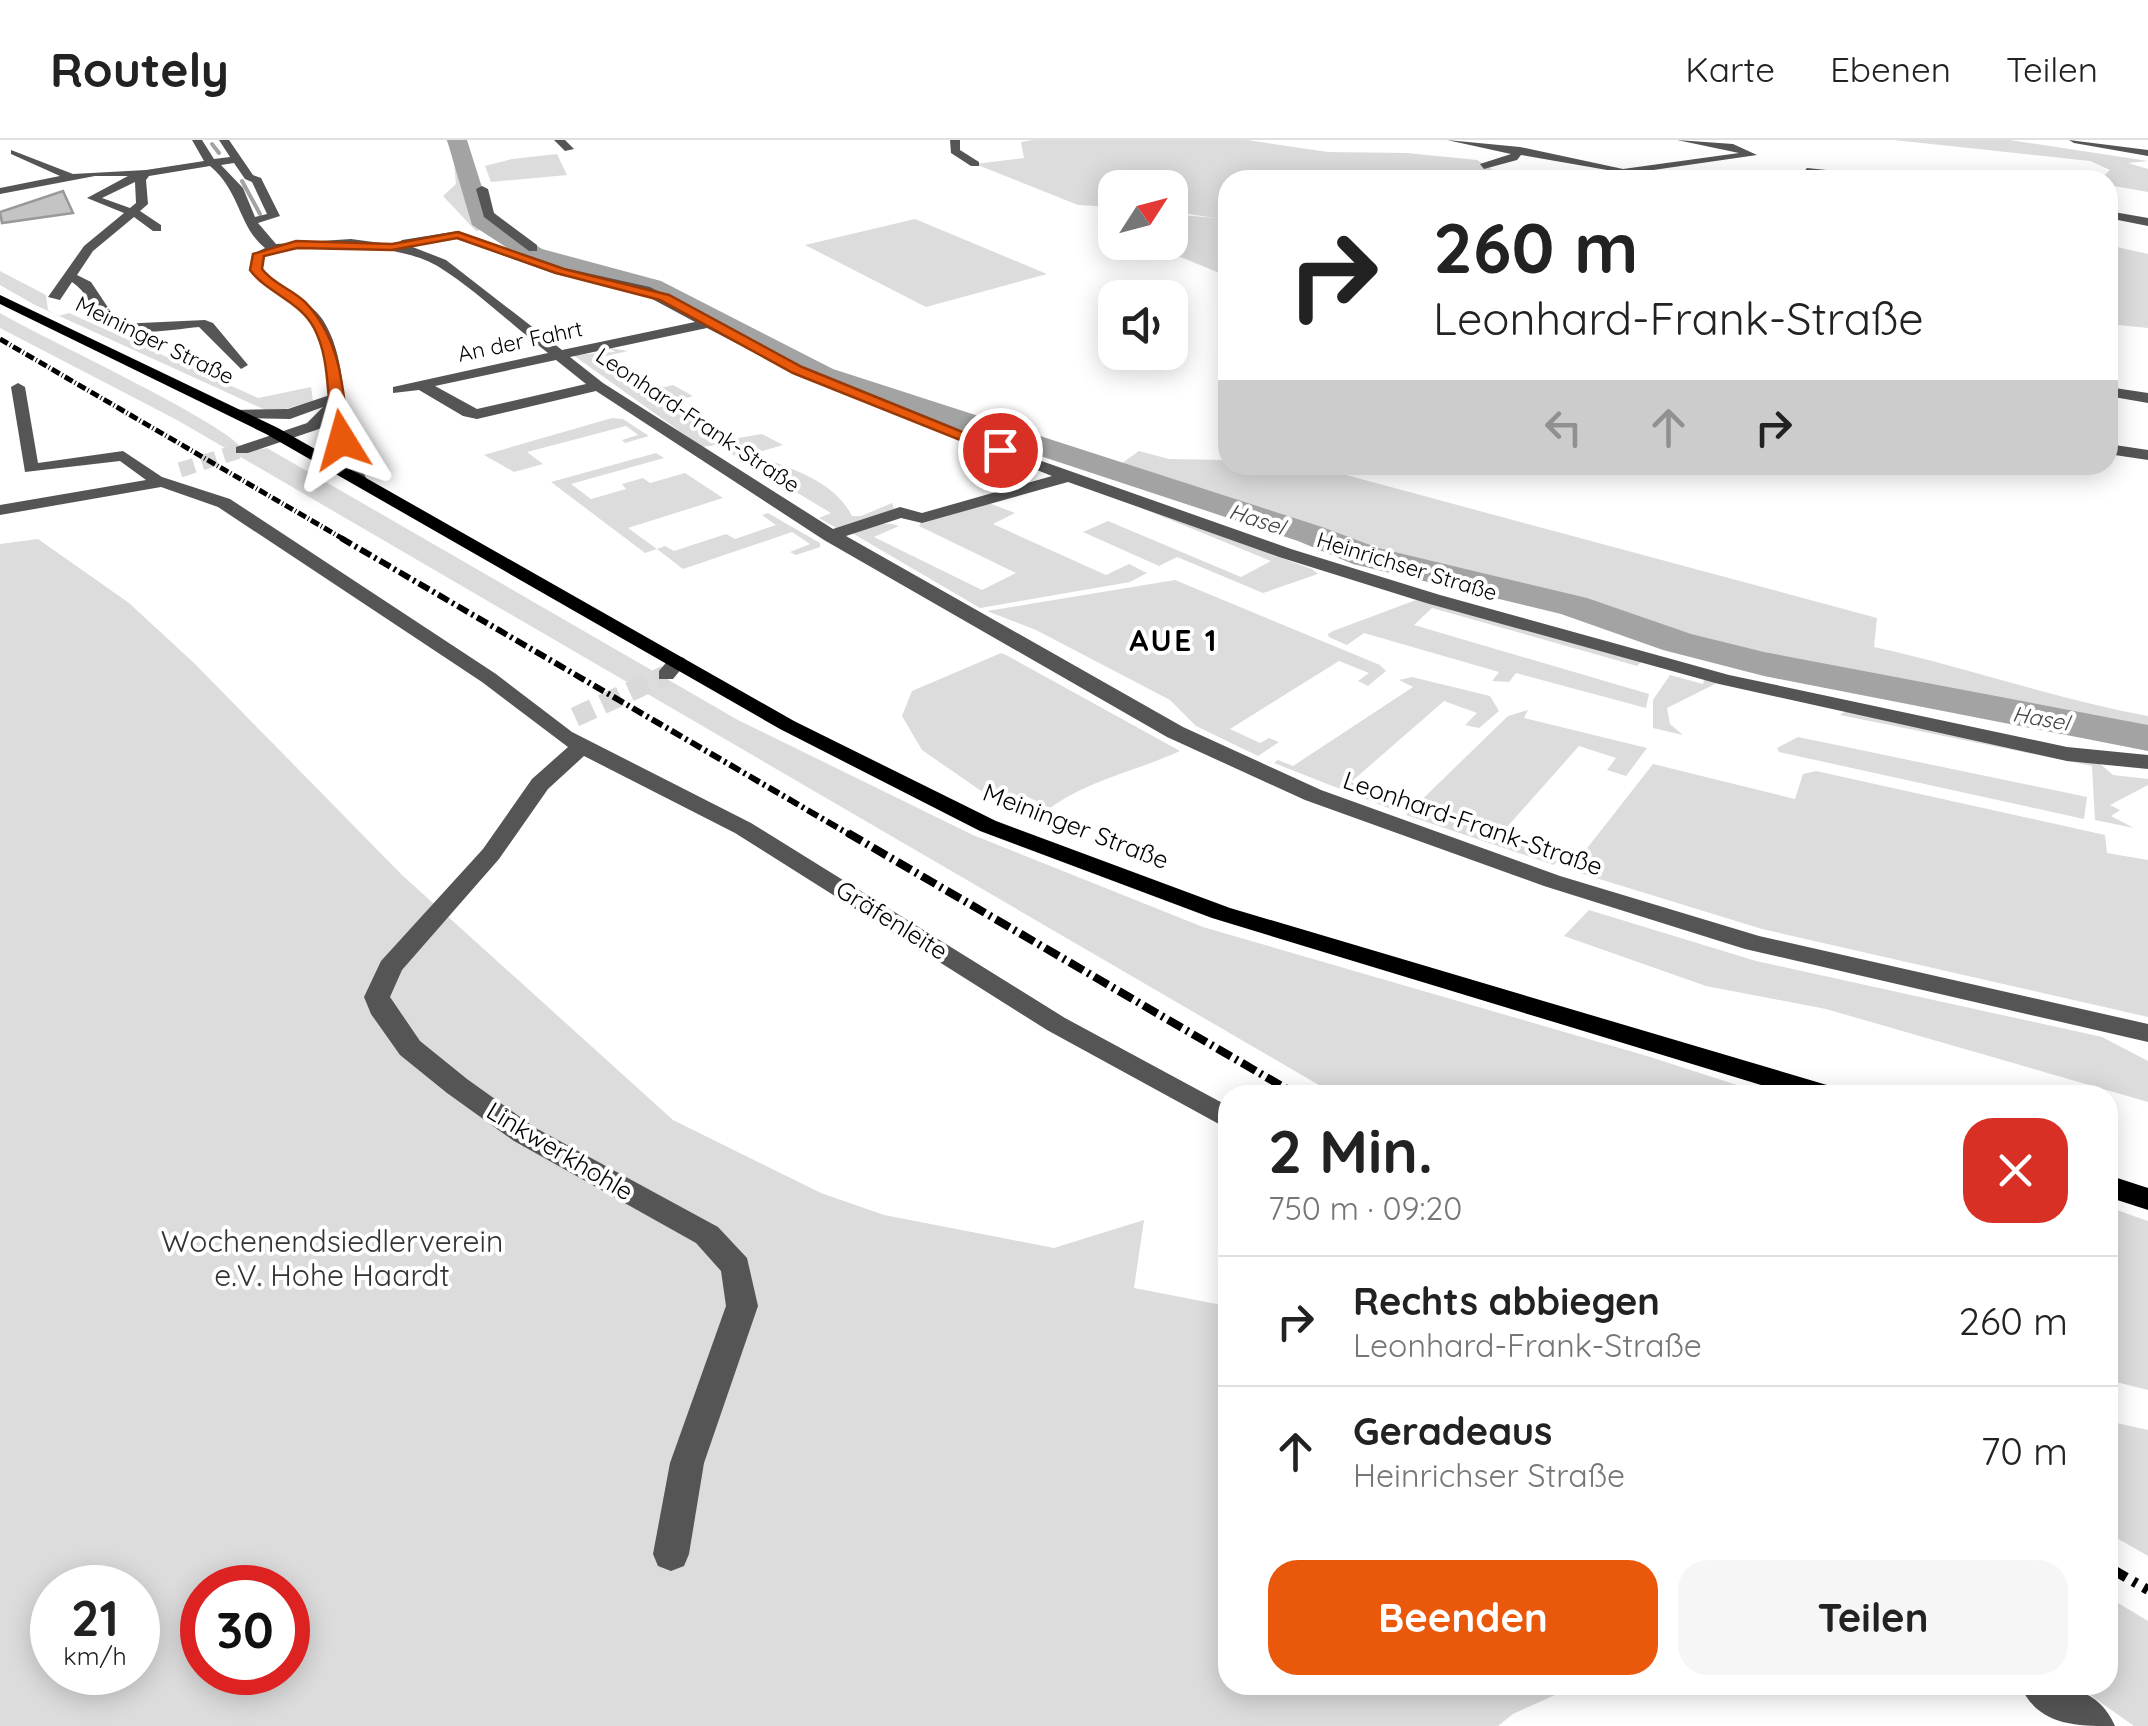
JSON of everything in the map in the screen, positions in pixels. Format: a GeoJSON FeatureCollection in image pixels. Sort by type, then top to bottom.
{"type":"FeatureCollection","features":[{"type":"Feature","properties":{"kind":"main road","name":"Meininger Straße"},"geometry":{"type":"LineString","coordinates":[[0,299],[284,437],[672,668],[988,826],[1221,913],[1795,1085]]}},
{"type":"Feature","properties":{"kind":"main road"},"geometry":{"type":"LineString","coordinates":[[2118,1189],[2148,1199]]}},
{"type":"Feature","properties":{"kind":"street"},"geometry":{"type":"LineString","coordinates":[[197,140],[208,140]]}},
{"type":"Feature","properties":{"kind":"street"},"geometry":{"type":"LineString","coordinates":[[197,140],[210,162],[274,216],[252,221]]}},
{"type":"Feature","properties":{"kind":"street"},"geometry":{"type":"LineString","coordinates":[[224,140],[249,177]]}},
{"type":"Feature","properties":{"kind":"street"},"geometry":{"type":"LineString","coordinates":[[955,140],[955,151],[975,164]]}},
{"type":"Feature","properties":{"kind":"street"},"geometry":{"type":"LineString","coordinates":[[1452,140],[1628,170],[1752,155],[1733,147],[1682,140]]}},
{"type":"Feature","properties":{"kind":"street"},"geometry":{"type":"LineString","coordinates":[[2074,140],[2148,153]]}},
{"type":"Feature","properties":{"kind":"street"},"geometry":{"type":"LineString","coordinates":[[1484,166],[1514,158],[1520,150]]}},
{"type":"Feature","properties":{"kind":"street"},"geometry":{"type":"LineString","coordinates":[[15,152],[71,178]]}},
{"type":"Feature","properties":{"kind":"street"},"geometry":{"type":"LineString","coordinates":[[157,228],[135,210],[114,208],[93,198],[146,173],[236,159]]}},
{"type":"Feature","properties":{"kind":"street"},"geometry":{"type":"LineString","coordinates":[[0,191],[106,172],[146,173]]}},
{"type":"Feature","properties":{"kind":"street"},"geometry":{"type":"LineString","coordinates":[[56,296],[88,249],[142,204],[140,178],[146,173]]}},
{"type":"Feature","properties":{"kind":"street"},"geometry":{"type":"LineString","coordinates":[[230,180],[257,180],[252,221],[262,242],[272,248]]}},
{"type":"Feature","properties":{"kind":"street"},"geometry":{"type":"LineString","coordinates":[[482,189],[488,215],[533,248]]}},
{"type":"Feature","properties":{"kind":"street"},"geometry":{"type":"LineString","coordinates":[[2118,217],[2148,222]]}},
{"type":"Feature","properties":{"kind":"street","name":"Heinrichser Straße"},"geometry":{"type":"LineString","coordinates":[[392,247],[504,227]]}},
{"type":"Feature","properties":{"kind":"street","name":"Heinrichser Straße"},"geometry":{"type":"LineString","coordinates":[[458,235],[560,271],[646,290],[798,370],[862,398],[1284,552],[1433,599],[1726,680],[2067,754],[2148,762]]}},
{"type":"Feature","properties":{"kind":"street","name":"Leonhard-Frank-Straße"},"geometry":{"type":"LineString","coordinates":[[272,248],[351,243],[392,247],[423,254],[446,265],[598,386],[692,452],[830,536],[1175,732],[1249,768],[1384,823],[1590,893],[1754,942],[2148,1034]]}},
{"type":"Feature","properties":{"kind":"street"},"geometry":{"type":"LineString","coordinates":[[272,248],[258,254],[256,270],[310,312],[319,325],[330,349],[342,440],[359,480]]}},
{"type":"Feature","properties":{"kind":"street"},"geometry":{"type":"LineString","coordinates":[[70,276],[86,285],[116,328],[200,323],[208,326],[241,365]]}},
{"type":"Feature","properties":{"kind":"street","name":"An der Fahrt"},"geometry":{"type":"LineString","coordinates":[[398,390],[709,323]]}},
{"type":"Feature","properties":{"kind":"street"},"geometry":{"type":"LineString","coordinates":[[422,385],[477,414],[598,386]]}},
{"type":"Feature","properties":{"kind":"street","name":"Gräfenleite"},"geometry":{"type":"LineString","coordinates":[[18,387],[31,470],[123,456],[224,503],[489,678],[552,728],[743,828],[1056,1024],[1218,1113]]}},
{"type":"Feature","properties":{"kind":"street"},"geometry":{"type":"LineString","coordinates":[[2118,394],[2148,398]]}},
{"type":"Feature","properties":{"kind":"street"},"geometry":{"type":"LineString","coordinates":[[238,414],[290,414],[336,400]]}},
{"type":"Feature","properties":{"kind":"street"},"geometry":{"type":"LineString","coordinates":[[242,450],[322,420],[336,400]]}},
{"type":"Feature","properties":{"kind":"street"},"geometry":{"type":"LineString","coordinates":[[2118,450],[2148,455]]}},
{"type":"Feature","properties":{"kind":"street"},"geometry":{"type":"LineString","coordinates":[[830,536],[900,512],[922,518],[1073,475]]}},
{"type":"Feature","properties":{"kind":"street"},"geometry":{"type":"LineString","coordinates":[[0,510],[165,476]]}},
{"type":"Feature","properties":{"kind":"street"},"geometry":{"type":"LineString","coordinates":[[552,728],[576,717]]}},
{"type":"Feature","properties":{"kind":"street","name":"Linkwerkhohle"},"geometry":{"type":"LineString","coordinates":[[582,746],[540,784],[491,854],[390,966],[377,997],[380,1008],[410,1048],[457,1086],[524,1134],[707,1235],[736,1267],[742,1306],[686,1464],[671,1554]]}},
{"type":"Feature","properties":{"kind":"street"},"geometry":{"type":"LineString","coordinates":[[2052,1695],[2095,1726]]}},
{"type":"Feature","properties":{"kind":"green space"},"geometry":{"type":"Polygon","coordinates":[[[446,140],[466,140],[482,209],[479,211],[494,227],[476,231],[443,196],[456,184],[453,152],[446,140]]]}},
{"type":"Feature","properties":{"kind":"green space"},"geometry":{"type":"Polygon","coordinates":[[[1033,140],[1247,140],[1328,152],[1407,153],[1477,160],[1493,170],[1218,170],[1218,272],[1188,260],[1188,216],[1215,218],[1188,214],[1188,170],[1098,170],[1098,206],[1078,205],[975,164],[1024,158],[1021,142],[1033,140]]]}},
{"type":"Feature","properties":{"kind":"green space"},"geometry":{"type":"Polygon","coordinates":[[[1894,140],[2010,140],[2148,161],[2128,163],[2148,169],[2148,192],[2118,187],[2118,170],[2090,161],[1894,140]]]}},
{"type":"Feature","properties":{"kind":"green space"},"geometry":{"type":"Polygon","coordinates":[[[557,154],[567,175],[491,182],[485,166],[512,159],[557,154]]]}},
{"type":"Feature","properties":{"kind":"green space"},"geometry":{"type":"Polygon","coordinates":[[[915,219],[1047,274],[926,307],[805,245],[915,219]]]}},
{"type":"Feature","properties":{"kind":"green space"},"geometry":{"type":"Polygon","coordinates":[[[2118,247],[2148,254],[2148,328],[2118,325],[2118,247]]]}},
{"type":"Feature","properties":{"kind":"green space"},"geometry":{"type":"Polygon","coordinates":[[[0,271],[46,295],[48,310],[54,314],[0,285],[0,271]]]}},
{"type":"Feature","properties":{"kind":"green space"},"geometry":{"type":"Polygon","coordinates":[[[0,313],[172,402],[232,439],[245,452],[267,448],[738,720],[973,835],[1203,927],[1737,1085],[1319,1085],[177,420],[0,328],[0,313]]]}},
{"type":"Feature","properties":{"kind":"green space"},"geometry":{"type":"Polygon","coordinates":[[[69,313],[258,398],[311,387],[313,401],[272,413],[59,316],[69,313]]]}},
{"type":"Feature","properties":{"kind":"green space"},"geometry":{"type":"Polygon","coordinates":[[[610,348],[628,351],[593,359],[626,385],[640,393],[673,385],[693,396],[665,405],[726,440],[762,434],[783,445],[752,454],[821,484],[844,503],[852,516],[892,503],[894,509],[838,529],[819,518],[831,513],[717,445],[702,447],[573,355],[615,352],[610,348]]]}},
{"type":"Feature","properties":{"kind":"green space"},"geometry":{"type":"Polygon","coordinates":[[[612,418],[623,419],[649,436],[625,443],[622,440],[638,435],[626,426],[527,452],[543,464],[514,472],[484,455],[612,418]]]}},
{"type":"Feature","properties":{"kind":"green space"},"geometry":{"type":"Polygon","coordinates":[[[1139,451],[1169,459],[1218,460],[1218,475],[1346,475],[1877,618],[1874,647],[2148,716],[2148,738],[1853,684],[1677,642],[1574,606],[1366,556],[1111,471],[1139,451]]]}},
{"type":"Feature","properties":{"kind":"green space"},"geometry":{"type":"Polygon","coordinates":[[[656,453],[664,458],[571,484],[591,499],[626,489],[622,484],[643,478],[650,483],[685,473],[723,498],[628,528],[657,549],[645,553],[551,482],[656,453]]]}},
{"type":"Feature","properties":{"kind":"green space"},"geometry":{"type":"Polygon","coordinates":[[[986,502],[1015,513],[993,524],[1106,575],[1129,564],[1147,573],[1130,582],[980,608],[852,533],[881,524],[899,526],[874,537],[982,590],[1016,573],[919,526],[922,521],[986,502]]]}},
{"type":"Feature","properties":{"kind":"green space"},"geometry":{"type":"Polygon","coordinates":[[[1134,505],[1318,574],[1263,593],[1177,557],[1159,566],[1083,532],[1108,521],[1241,577],[1271,561],[1134,505]]]}},
{"type":"Feature","properties":{"kind":"green space"},"geometry":{"type":"Polygon","coordinates":[[[768,513],[820,543],[820,547],[796,555],[790,552],[810,544],[792,532],[683,569],[657,549],[665,546],[674,551],[726,534],[735,539],[776,525],[762,515],[768,513]]]}},
{"type":"Feature","properties":{"kind":"green space","name":"Wochenendsiedlerverein e.V. Hohe Haardt"},"geometry":{"type":"Polygon","coordinates":[[[38,539],[129,603],[194,663],[402,875],[673,1120],[821,1193],[884,1215],[1054,1248],[1144,1220],[1134,1288],[1218,1304],[1218,1695],[1555,1695],[1513,1714],[1498,1726],[0,1726],[0,544],[38,539]]]}},
{"type":"Feature","properties":{"kind":"green space"},"geometry":{"type":"Polygon","coordinates":[[[1175,580],[1380,665],[1386,671],[1368,686],[1358,681],[1369,673],[1339,661],[1230,729],[1260,743],[1269,738],[1279,742],[1258,756],[1196,726],[1170,700],[1036,630],[987,611],[1175,580]]]}},
{"type":"Feature","properties":{"kind":"green space"},"geometry":{"type":"Polygon","coordinates":[[[1416,600],[1642,661],[1637,666],[1432,608],[1414,625],[1649,694],[1646,708],[1516,673],[1509,682],[1492,681],[1499,672],[1364,633],[1347,645],[1329,637],[1333,631],[1416,600]]]}},
{"type":"Feature","properties":{"kind":"green space"},"geometry":{"type":"Polygon","coordinates":[[[1001,653],[1180,751],[1097,783],[1050,808],[1024,795],[1016,803],[995,793],[987,795],[922,750],[902,716],[912,691],[1001,653]]]}},
{"type":"Feature","properties":{"kind":"green space"},"geometry":{"type":"Polygon","coordinates":[[[1670,675],[1703,684],[1705,676],[1721,681],[1667,708],[1670,724],[1683,735],[1653,728],[1653,700],[1670,675]]]}},
{"type":"Feature","properties":{"kind":"green space"},"geometry":{"type":"Polygon","coordinates":[[[1412,677],[1490,696],[1499,711],[1479,728],[1465,725],[1477,713],[1444,701],[1351,782],[1385,797],[1393,791],[1406,796],[1391,809],[1274,763],[1278,760],[1293,766],[1413,687],[1399,680],[1412,677]]]}},
{"type":"Feature","properties":{"kind":"green space"},"geometry":{"type":"Polygon","coordinates":[[[1849,709],[2098,762],[2113,775],[2148,779],[2148,785],[2110,805],[2120,810],[2111,816],[2134,828],[2095,820],[2092,766],[1840,715],[1849,709]]]}},
{"type":"Feature","properties":{"kind":"green space"},"geometry":{"type":"Polygon","coordinates":[[[1528,710],[1524,718],[1647,748],[1626,776],[1607,770],[1616,758],[1579,746],[1499,836],[1538,851],[1544,844],[1564,852],[1554,865],[1406,815],[1508,716],[1528,710]]]}},
{"type":"Feature","properties":{"kind":"green space"},"geometry":{"type":"Polygon","coordinates":[[[1798,737],[2087,797],[2084,819],[1779,752],[1777,748],[1798,737]]]}},
{"type":"Feature","properties":{"kind":"green space"},"geometry":{"type":"Polygon","coordinates":[[[1653,764],[1795,799],[1803,774],[1816,771],[2105,835],[2107,853],[2148,860],[2148,1017],[1762,929],[1570,870],[1653,764]]]}},
{"type":"Feature","properties":{"kind":"green space"},"geometry":{"type":"Polygon","coordinates":[[[1589,910],[1756,961],[2102,1037],[2148,1061],[2148,1102],[2118,1093],[2118,1085],[2089,1085],[1826,1009],[1706,986],[1564,936],[1589,910]]]}},
{"type":"Feature","properties":{"kind":"green space"},"geometry":{"type":"Polygon","coordinates":[[[2118,1210],[2148,1221],[2148,1390],[2118,1382],[2118,1210]]]}},
{"type":"Feature","properties":{"kind":"green space"},"geometry":{"type":"Polygon","coordinates":[[[2118,1423],[2148,1430],[2148,1556],[2118,1539],[2118,1423]]]}},
{"type":"Feature","properties":{"kind":"green space"},"geometry":{"type":"Polygon","coordinates":[[[2118,1603],[2148,1621],[2148,1726],[2134,1726],[2090,1695],[2118,1695],[2118,1603]]]}},
{"type":"Feature","properties":{"kind":"building"},"geometry":{"type":"Polygon","coordinates":[[[63,191],[73,213],[2,223],[0,212],[63,191]]]}},
{"type":"Feature","properties":{"kind":"waterway","name":"Hasel"},"geometry":{"type":"LineString","coordinates":[[457,140],[480,220],[533,254],[652,287],[823,375],[1310,534],[1366,556],[1574,606],[1677,642],[1764,664],[2148,738]]}},
{"type":"Feature","properties":{"kind":"waterway"},"geometry":{"type":"LineString","coordinates":[[212,144],[219,153]]}},
{"type":"Feature","properties":{"kind":"waterway"},"geometry":{"type":"LineString","coordinates":[[242,181],[260,214]]}},
{"type":"Feature","properties":{"kind":"tunnel"},"geometry":{"type":"LineString","coordinates":[[180,470],[242,450]]}},
{"type":"Feature","properties":{"kind":"tunnel"},"geometry":{"type":"LineString","coordinates":[[575,717],[666,675]]}},
{"type":"Feature","properties":{"kind":"railway"},"geometry":{"type":"LineString","coordinates":[[0,339],[345,540]]}},
{"type":"Feature","properties":{"kind":"railway"},"geometry":{"type":"LineString","coordinates":[[341,538],[852,836]]}},
{"type":"Feature","properties":{"kind":"railway"},"geometry":{"type":"LineString","coordinates":[[848,833],[1280,1085]]}},
{"type":"Feature","properties":{"kind":"railway"},"geometry":{"type":"LineString","coordinates":[[2118,1573],[2148,1590]]}},
{"type":"Feature","properties":{"kind":"district","name":"AUE 1"},"geometry":{"type":"Point","coordinates":[1174,641]}},
{"type":"Feature","properties":{"kind":"route"},"geometry":{"type":"LineString","coordinates":[[342,440],[330,349],[310,312],[256,270],[258,254],[296,244],[392,247],[458,235],[560,271],[646,290],[798,370],[1000,450]]}}]}
